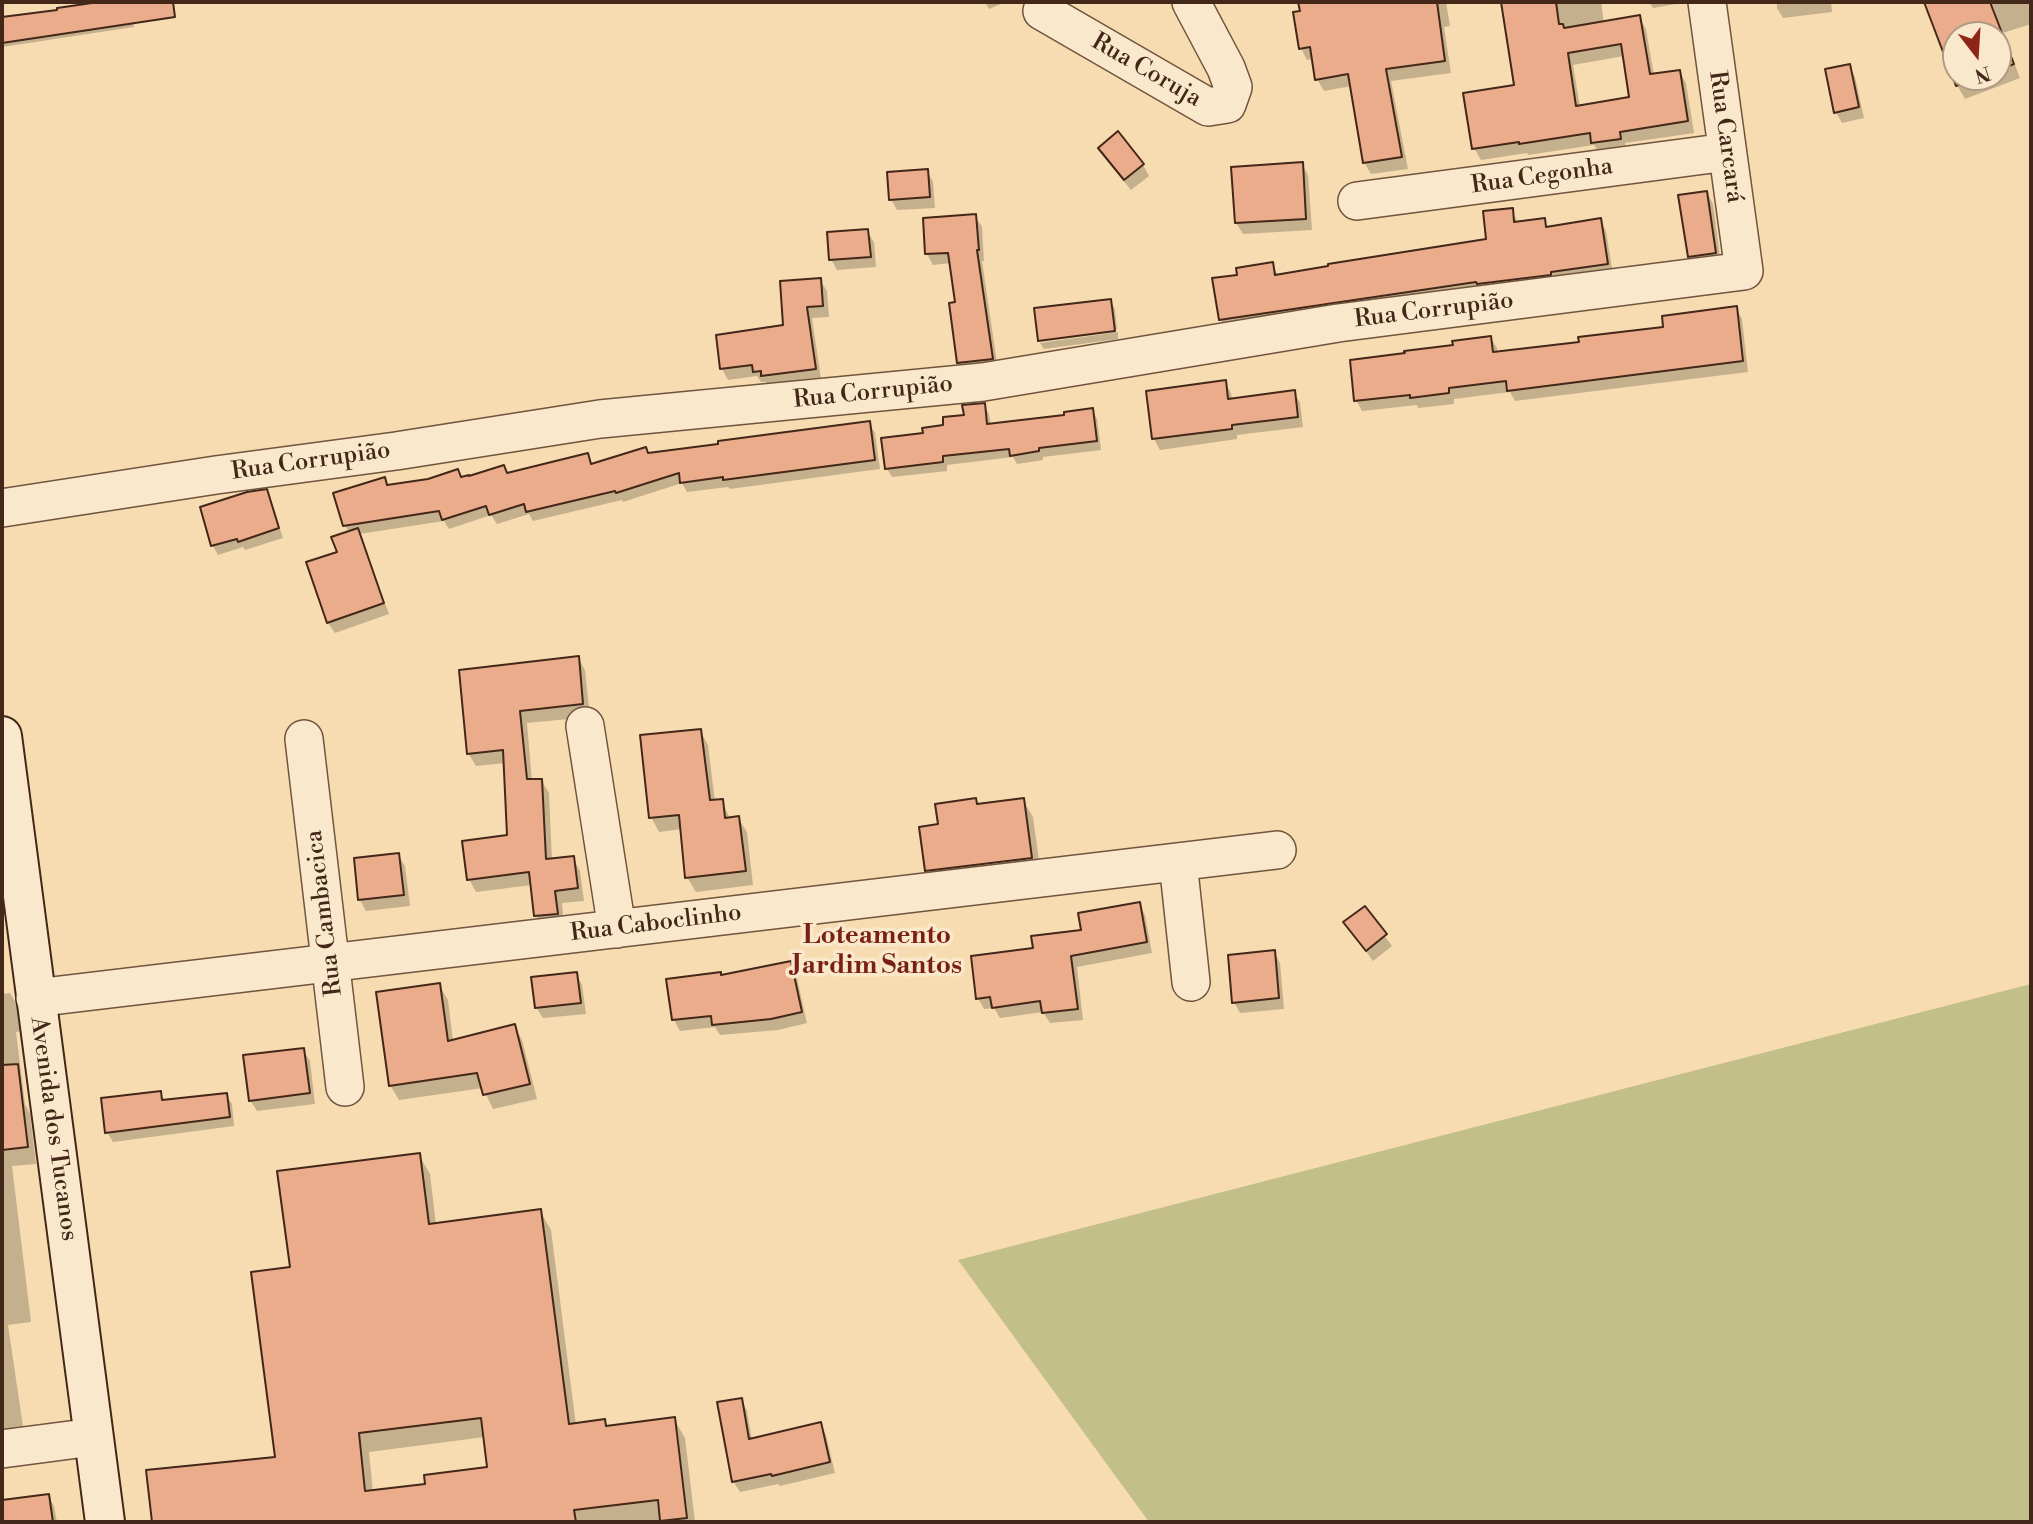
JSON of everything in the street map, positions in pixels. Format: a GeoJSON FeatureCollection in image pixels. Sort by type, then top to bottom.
{"type":"FeatureCollection","features":[{"type":"Feature","properties":{"kind":"street","name":"Rua Coruja"},"geometry":{"type":"LineString","coordinates":[[1042,11],[1208,107],[1227,104],[1233,87],[1226,68],[1191,2]]}},
{"type":"Feature","properties":{"kind":"street","name":"Rua Carcará"},"geometry":{"type":"LineString","coordinates":[[1707,2],[1744,271]]}},
{"type":"Feature","properties":{"kind":"street","name":"Rua Cegonha"},"geometry":{"type":"LineString","coordinates":[[1357,201],[1727,152]]}},
{"type":"Feature","properties":{"kind":"street","name":"Rua Corrupião"},"geometry":{"type":"LineString","coordinates":[[2,508],[587,421],[983,382],[1338,323],[1744,271]]}},
{"type":"Feature","properties":{"kind":"street"},"geometry":{"type":"LineString","coordinates":[[585,726],[617,929]]}},
{"type":"Feature","properties":{"kind":"street","name":"Avenida dos Tucanos"},"geometry":{"type":"LineString","coordinates":[[2,736],[10,866],[35,998],[105,1522]]}},
{"type":"Feature","properties":{"kind":"street","name":"Rua Cambacica"},"geometry":{"type":"LineString","coordinates":[[304,739],[345,1087]]}},
{"type":"Feature","properties":{"kind":"street","name":"Rua Caboclinho"},"geometry":{"type":"LineString","coordinates":[[35,998],[1277,850]]}},
{"type":"Feature","properties":{"kind":"street"},"geometry":{"type":"LineString","coordinates":[[1178,862],[1191,982]]}},
{"type":"Feature","properties":{"kind":"street"},"geometry":{"type":"LineString","coordinates":[[2,1449],[93,1437]]}},
{"type":"Feature","properties":{"kind":"shaded area"},"geometry":{"type":"Polygon","coordinates":[[[2031,984],[2031,1522],[1149,1522],[958,1260],[2031,984]]]}},
{"type":"Feature","properties":{"kind":"building"},"geometry":{"type":"Polygon","coordinates":[[[99,2],[173,2],[175,17],[2,43],[2,17],[99,2]]]}},
{"type":"Feature","properties":{"kind":"building"},"geometry":{"type":"Polygon","coordinates":[[[1298,2],[1437,2],[1445,61],[1386,69],[1402,157],[1363,163],[1348,74],[1315,80],[1310,47],[1299,49],[1293,12],[1300,11],[1298,2]]]}},
{"type":"Feature","properties":{"kind":"building"},"geometry":{"type":"Polygon","coordinates":[[[1501,2],[1556,2],[1559,24],[1563,24],[1564,28],[1640,15],[1650,74],[1680,70],[1688,121],[1620,132],[1621,139],[1591,143],[1590,133],[1472,149],[1463,93],[1514,85],[1501,2]],[[1621,44],[1568,53],[1576,106],[1629,97],[1621,44]]]}},
{"type":"Feature","properties":{"kind":"building"},"geometry":{"type":"Polygon","coordinates":[[[1924,2],[1990,2],[1997,21],[1942,21],[1942,49],[1924,2]]]}},
{"type":"Feature","properties":{"kind":"building"},"geometry":{"type":"Polygon","coordinates":[[[1850,64],[1859,107],[1834,113],[1825,69],[1850,64]]]}},
{"type":"Feature","properties":{"kind":"building"},"geometry":{"type":"Polygon","coordinates":[[[1118,131],[1144,164],[1124,180],[1098,148],[1118,131]]]}},
{"type":"Feature","properties":{"kind":"building"},"geometry":{"type":"Polygon","coordinates":[[[1303,162],[1306,219],[1235,223],[1231,167],[1303,162]]]}},
{"type":"Feature","properties":{"kind":"building"},"geometry":{"type":"Polygon","coordinates":[[[928,169],[930,197],[889,200],[887,172],[928,169]]]}},
{"type":"Feature","properties":{"kind":"building"},"geometry":{"type":"Polygon","coordinates":[[[1707,191],[1716,253],[1688,257],[1678,195],[1707,191]]]}},
{"type":"Feature","properties":{"kind":"building"},"geometry":{"type":"Polygon","coordinates":[[[1513,208],[1514,222],[1545,218],[1546,227],[1601,218],[1608,264],[1551,272],[1551,275],[1476,282],[1219,320],[1212,278],[1237,275],[1236,268],[1273,262],[1275,275],[1486,239],[1483,211],[1513,208]]]}},
{"type":"Feature","properties":{"kind":"building"},"geometry":{"type":"Polygon","coordinates":[[[976,214],[977,250],[993,359],[957,363],[949,303],[955,302],[948,253],[925,254],[923,218],[976,214]]]}},
{"type":"Feature","properties":{"kind":"building"},"geometry":{"type":"Polygon","coordinates":[[[868,229],[871,257],[829,260],[827,232],[868,229]]]}},
{"type":"Feature","properties":{"kind":"building"},"geometry":{"type":"Polygon","coordinates":[[[821,278],[823,306],[807,307],[816,369],[761,376],[761,371],[753,372],[752,365],[720,369],[716,335],[783,325],[780,281],[821,278]]]}},
{"type":"Feature","properties":{"kind":"building"},"geometry":{"type":"Polygon","coordinates":[[[1111,299],[1115,331],[1038,341],[1034,308],[1111,299]]]}},
{"type":"Feature","properties":{"kind":"building"},"geometry":{"type":"Polygon","coordinates":[[[1737,306],[1743,361],[1507,391],[1506,381],[1449,388],[1449,393],[1354,401],[1350,360],[1453,345],[1452,341],[1491,336],[1493,352],[1579,342],[1578,337],[1663,327],[1662,316],[1737,306]]]}},
{"type":"Feature","properties":{"kind":"building"},"geometry":{"type":"Polygon","coordinates":[[[1226,380],[1228,399],[1295,390],[1298,417],[1152,439],[1146,391],[1226,380]]]}},
{"type":"Feature","properties":{"kind":"building"},"geometry":{"type":"Polygon","coordinates":[[[985,403],[987,424],[1064,415],[1064,412],[1093,408],[1097,441],[1039,448],[1039,451],[1010,456],[1009,449],[943,456],[943,462],[885,469],[881,438],[923,433],[922,428],[943,425],[943,417],[964,415],[962,405],[985,403]]]}},
{"type":"Feature","properties":{"kind":"building"},"geometry":{"type":"Polygon","coordinates":[[[870,421],[875,460],[680,483],[679,473],[616,493],[615,491],[526,512],[524,504],[489,515],[486,506],[442,520],[439,511],[343,526],[333,493],[385,477],[387,485],[428,479],[458,469],[461,477],[469,476],[504,465],[507,473],[588,453],[591,464],[646,447],[648,453],[870,421]]]}},
{"type":"Feature","properties":{"kind":"building"},"geometry":{"type":"Polygon","coordinates":[[[267,489],[279,528],[238,542],[237,539],[211,546],[200,507],[247,492],[267,489]]]}},
{"type":"Feature","properties":{"kind":"building"},"geometry":{"type":"Polygon","coordinates":[[[358,528],[384,603],[327,623],[306,562],[337,552],[331,537],[358,528]]]}},
{"type":"Feature","properties":{"kind":"building"},"geometry":{"type":"Polygon","coordinates":[[[579,656],[583,704],[520,711],[527,779],[542,779],[546,859],[574,856],[578,888],[555,891],[558,914],[534,916],[529,872],[467,880],[462,841],[507,835],[503,750],[467,754],[459,670],[579,656]]]}},
{"type":"Feature","properties":{"kind":"building"},"geometry":{"type":"Polygon","coordinates":[[[701,729],[710,800],[723,799],[725,818],[739,816],[746,871],[685,878],[679,815],[649,818],[640,735],[701,729]]]}},
{"type":"Feature","properties":{"kind":"building"},"geometry":{"type":"Polygon","coordinates":[[[976,798],[977,804],[1024,798],[1032,858],[925,871],[919,827],[938,824],[935,804],[976,798]]]}},
{"type":"Feature","properties":{"kind":"building"},"geometry":{"type":"Polygon","coordinates":[[[399,853],[404,895],[358,900],[354,858],[399,853]]]}},
{"type":"Feature","properties":{"kind":"building"},"geometry":{"type":"Polygon","coordinates":[[[1140,902],[1147,942],[1071,956],[1078,1009],[1042,1013],[1040,1001],[992,1008],[990,997],[976,999],[971,956],[1033,948],[1031,936],[1081,930],[1078,913],[1140,902]]]}},
{"type":"Feature","properties":{"kind":"building"},"geometry":{"type":"Polygon","coordinates":[[[1365,906],[1387,934],[1366,951],[1343,922],[1365,906]]]}},
{"type":"Feature","properties":{"kind":"building"},"geometry":{"type":"Polygon","coordinates":[[[1275,950],[1279,998],[1232,1003],[1228,955],[1275,950]]]}},
{"type":"Feature","properties":{"kind":"building"},"geometry":{"type":"Polygon","coordinates":[[[791,961],[802,1012],[771,1019],[712,1025],[711,1016],[672,1020],[666,979],[721,972],[721,975],[791,961]]]}},
{"type":"Feature","properties":{"kind":"building"},"geometry":{"type":"Polygon","coordinates":[[[577,972],[581,1003],[535,1008],[531,977],[577,972]]]}},
{"type":"Feature","properties":{"kind":"building"},"geometry":{"type":"Polygon","coordinates":[[[440,983],[448,1041],[515,1024],[530,1084],[483,1095],[477,1073],[389,1086],[376,992],[440,983]]]}},
{"type":"Feature","properties":{"kind":"building"},"geometry":{"type":"Polygon","coordinates":[[[304,1048],[310,1093],[249,1101],[243,1055],[304,1048]]]}},
{"type":"Feature","properties":{"kind":"building"},"geometry":{"type":"Polygon","coordinates":[[[18,1064],[28,1147],[2,1150],[2,1065],[18,1064]]]}},
{"type":"Feature","properties":{"kind":"building"},"geometry":{"type":"Polygon","coordinates":[[[161,1091],[162,1100],[227,1093],[230,1117],[105,1133],[101,1098],[161,1091]]]}},
{"type":"Feature","properties":{"kind":"building"},"geometry":{"type":"Polygon","coordinates":[[[420,1153],[429,1224],[541,1209],[569,1424],[605,1419],[606,1426],[675,1417],[687,1518],[660,1521],[658,1500],[574,1510],[576,1522],[152,1522],[146,1470],[275,1457],[251,1272],[290,1267],[277,1171],[420,1153]],[[481,1418],[359,1433],[365,1491],[425,1484],[424,1475],[487,1467],[481,1418]]]}},
{"type":"Feature","properties":{"kind":"building"},"geometry":{"type":"Polygon","coordinates":[[[742,1398],[749,1439],[821,1422],[830,1462],[772,1476],[771,1474],[732,1482],[717,1402],[742,1398]]]}},
{"type":"Feature","properties":{"kind":"building"},"geometry":{"type":"Polygon","coordinates":[[[49,1494],[53,1522],[2,1522],[2,1500],[49,1494]]]}},
{"type":"Feature","properties":{"kind":"district","name":"Loteamento Jardim Santos"},"geometry":{"type":"Point","coordinates":[877,952]}}]}
